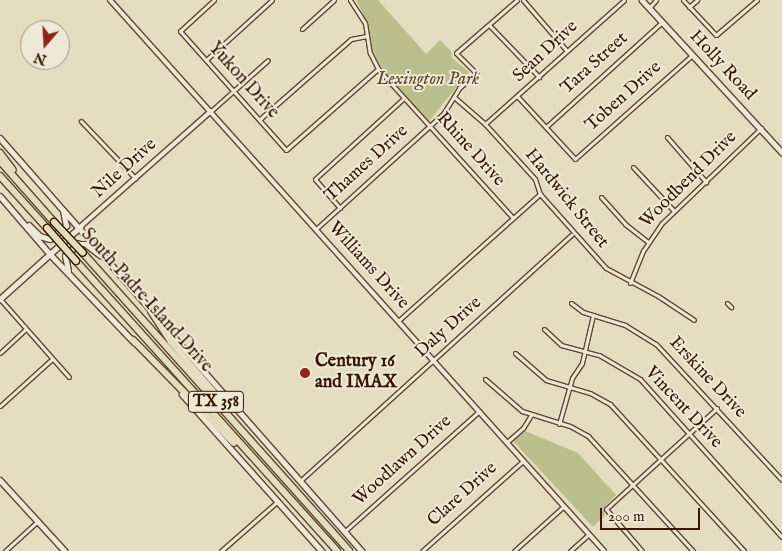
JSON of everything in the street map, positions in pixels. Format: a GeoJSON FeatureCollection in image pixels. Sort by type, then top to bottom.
{"type":"FeatureCollection","features":[{"type":"Feature","properties":{"kind":"highway"},"geometry":{"type":"LineString","coordinates":[[0,153],[24,188]]}},
{"type":"Feature","properties":{"kind":"highway","name":"South Padre Island Drive"},"geometry":{"type":"LineString","coordinates":[[0,162],[350,551]]}},
{"type":"Feature","properties":{"kind":"highway","name":"South Padre Island Drive"},"geometry":{"type":"LineString","coordinates":[[0,176],[337,551]]}},
{"type":"Feature","properties":{"kind":"highway"},"geometry":{"type":"LineString","coordinates":[[0,182],[47,228]]}},
{"type":"Feature","properties":{"kind":"highway"},"geometry":{"type":"LineString","coordinates":[[152,311],[171,342],[254,444]]}},
{"type":"Feature","properties":{"kind":"highway"},"geometry":{"type":"LineString","coordinates":[[133,340],[269,476]]}},
{"type":"Feature","properties":{"kind":"main road","name":"Holly Road"},"geometry":{"type":"LineString","coordinates":[[642,0],[762,128],[782,152]]}},
{"type":"Feature","properties":{"kind":"main road"},"geometry":{"type":"LineString","coordinates":[[0,138],[80,227],[152,311],[190,359],[362,551]]}},
{"type":"Feature","properties":{"kind":"main road"},"geometry":{"type":"LineString","coordinates":[[0,196],[50,254],[133,340],[322,551]]}},
{"type":"Feature","properties":{"kind":"main road"},"geometry":{"type":"LineString","coordinates":[[8,206],[40,236],[50,239],[66,226],[67,220],[59,204]]}},
{"type":"Feature","properties":{"kind":"main road","name":"Nile Drive"},"geometry":{"type":"LineString","coordinates":[[0,299],[80,227]]}},
{"type":"Feature","properties":{"kind":"main road"},"geometry":{"type":"LineString","coordinates":[[80,286],[65,262],[65,256],[78,244],[90,247],[111,264]]}},
{"type":"Feature","properties":{"kind":"main road"},"geometry":{"type":"LineString","coordinates":[[0,480],[65,551]]}},
{"type":"Feature","properties":{"kind":"street","name":"Williams Drive"},"geometry":{"type":"LineString","coordinates":[[110,0],[604,551]]}},
{"type":"Feature","properties":{"kind":"street","name":"Yukon Drive"},"geometry":{"type":"LineString","coordinates":[[214,0],[180,31],[286,150],[378,69]]}},
{"type":"Feature","properties":{"kind":"street"},"geometry":{"type":"LineString","coordinates":[[206,60],[272,0]]}},
{"type":"Feature","properties":{"kind":"street"},"geometry":{"type":"LineString","coordinates":[[302,29],[334,0]]}},
{"type":"Feature","properties":{"kind":"street","name":"Rhine Drive"},"geometry":{"type":"LineString","coordinates":[[350,0],[365,23],[370,53],[378,69],[512,217]]}},
{"type":"Feature","properties":{"kind":"street"},"geometry":{"type":"LineString","coordinates":[[517,0],[490,26],[539,77]]}},
{"type":"Feature","properties":{"kind":"street"},"geometry":{"type":"LineString","coordinates":[[523,0],[567,51]]}},
{"type":"Feature","properties":{"kind":"street","name":"Sean Drive"},"geometry":{"type":"LineString","coordinates":[[485,124],[518,97],[624,0]]}},
{"type":"Feature","properties":{"kind":"street"},"geometry":{"type":"LineString","coordinates":[[649,8],[656,0]]}},
{"type":"Feature","properties":{"kind":"street"},"geometry":{"type":"LineString","coordinates":[[684,0],[716,35],[757,0]]}},
{"type":"Feature","properties":{"kind":"street"},"geometry":{"type":"LineString","coordinates":[[690,6],[697,0]]}},
{"type":"Feature","properties":{"kind":"street","name":"Tara Street"},"geometry":{"type":"LineString","coordinates":[[547,126],[662,22]]}},
{"type":"Feature","properties":{"kind":"street","name":"Thames Drive"},"geometry":{"type":"LineString","coordinates":[[316,228],[430,126],[459,88],[476,73],[456,53],[490,26]]}},
{"type":"Feature","properties":{"kind":"street"},"geometry":{"type":"LineString","coordinates":[[260,119],[351,39],[367,36]]}},
{"type":"Feature","properties":{"kind":"street","name":"Toben Drive"},"geometry":{"type":"LineString","coordinates":[[547,126],[575,159],[692,55]]}},
{"type":"Feature","properties":{"kind":"street","name":"Nile Drive"},"geometry":{"type":"LineString","coordinates":[[80,227],[268,60]]}},
{"type":"Feature","properties":{"kind":"street","name":"Hardwick Street"},"geometry":{"type":"LineString","coordinates":[[454,97],[485,124],[535,179],[540,194],[572,234],[606,268],[630,283],[658,296],[694,320]]}},
{"type":"Feature","properties":{"kind":"street"},"geometry":{"type":"LineString","coordinates":[[518,97],[547,126]]}},
{"type":"Feature","properties":{"kind":"street"},"geometry":{"type":"LineString","coordinates":[[340,208],[315,179],[404,98]]}},
{"type":"Feature","properties":{"kind":"street"},"geometry":{"type":"LineString","coordinates":[[81,121],[135,178]]}},
{"type":"Feature","properties":{"kind":"street","name":"Woodbend Drive"},"geometry":{"type":"LineString","coordinates":[[630,283],[648,242],[674,211],[762,128]]}},
{"type":"Feature","properties":{"kind":"street"},"geometry":{"type":"LineString","coordinates":[[667,137],[706,182]]}},
{"type":"Feature","properties":{"kind":"street"},"geometry":{"type":"LineString","coordinates":[[633,168],[674,211]]}},
{"type":"Feature","properties":{"kind":"street"},"geometry":{"type":"LineString","coordinates":[[398,321],[512,217],[540,194]]}},
{"type":"Feature","properties":{"kind":"street"},"geometry":{"type":"LineString","coordinates":[[601,197],[629,228],[648,242]]}},
{"type":"Feature","properties":{"kind":"street","name":"Daly Drive"},"geometry":{"type":"LineString","coordinates":[[300,482],[572,234]]}},
{"type":"Feature","properties":{"kind":"street"},"geometry":{"type":"LineString","coordinates":[[0,299],[69,377]]}},
{"type":"Feature","properties":{"kind":"street","name":"Erskine Drive"},"geometry":{"type":"LineString","coordinates":[[570,302],[593,315],[625,325],[656,344],[782,480]]}},
{"type":"Feature","properties":{"kind":"street"},"geometry":{"type":"LineString","coordinates":[[727,303],[732,307]]}},
{"type":"Feature","properties":{"kind":"street"},"geometry":{"type":"LineString","coordinates":[[559,424],[569,387],[585,351],[593,315]]}},
{"type":"Feature","properties":{"kind":"street","name":"Vincent Drive"},"geometry":{"type":"LineString","coordinates":[[544,328],[561,345],[612,361],[640,379],[782,537]]}},
{"type":"Feature","properties":{"kind":"street"},"geometry":{"type":"LineString","coordinates":[[0,353],[26,329]]}},
{"type":"Feature","properties":{"kind":"street"},"geometry":{"type":"LineString","coordinates":[[515,353],[534,374],[590,393],[610,404],[744,551]]}},
{"type":"Feature","properties":{"kind":"street"},"geometry":{"type":"LineString","coordinates":[[0,406],[52,359]]}},
{"type":"Feature","properties":{"kind":"street"},"geometry":{"type":"LineString","coordinates":[[485,378],[513,405],[531,415],[588,436],[693,551]]}},
{"type":"Feature","properties":{"kind":"street"},"geometry":{"type":"LineString","coordinates":[[642,551],[606,509],[717,408]]}},
{"type":"Feature","properties":{"kind":"street","name":"Woodlawn Drive"},"geometry":{"type":"LineString","coordinates":[[345,531],[479,411]]}},
{"type":"Feature","properties":{"kind":"street","name":"Clare Drive"},"geometry":{"type":"LineString","coordinates":[[507,442],[523,428],[531,415]]}},
{"type":"Feature","properties":{"kind":"street","name":"Clare Drive"},"geometry":{"type":"LineString","coordinates":[[422,551],[523,460]]}},
{"type":"Feature","properties":{"kind":"street"},"geometry":{"type":"LineString","coordinates":[[221,551],[278,501]]}},
{"type":"Feature","properties":{"kind":"street"},"geometry":{"type":"LineString","coordinates":[[514,551],[564,506]]}},
{"type":"Feature","properties":{"kind":"street"},"geometry":{"type":"LineString","coordinates":[[5,551],[38,521]]}},
{"type":"Feature","properties":{"kind":"street"},"geometry":{"type":"LineString","coordinates":[[570,551],[589,534]]}},
{"type":"Feature","properties":{"kind":"green space","name":"Lexington Park"},"geometry":{"type":"Polygon","coordinates":[[[356,0],[378,0],[426,54],[440,40],[451,51],[452,58],[469,72],[429,121],[381,68],[370,45],[368,25],[356,0]]]}},
{"type":"Feature","properties":{"kind":"green space"},"geometry":{"type":"Polygon","coordinates":[[[525,431],[578,453],[616,495],[604,507],[605,515],[593,527],[513,441],[525,431]]]}},
{"type":"Feature","properties":{"kind":"place","name":"Century 16 and IMAX"},"geometry":{"type":"Point","coordinates":[305,373]}}]}
